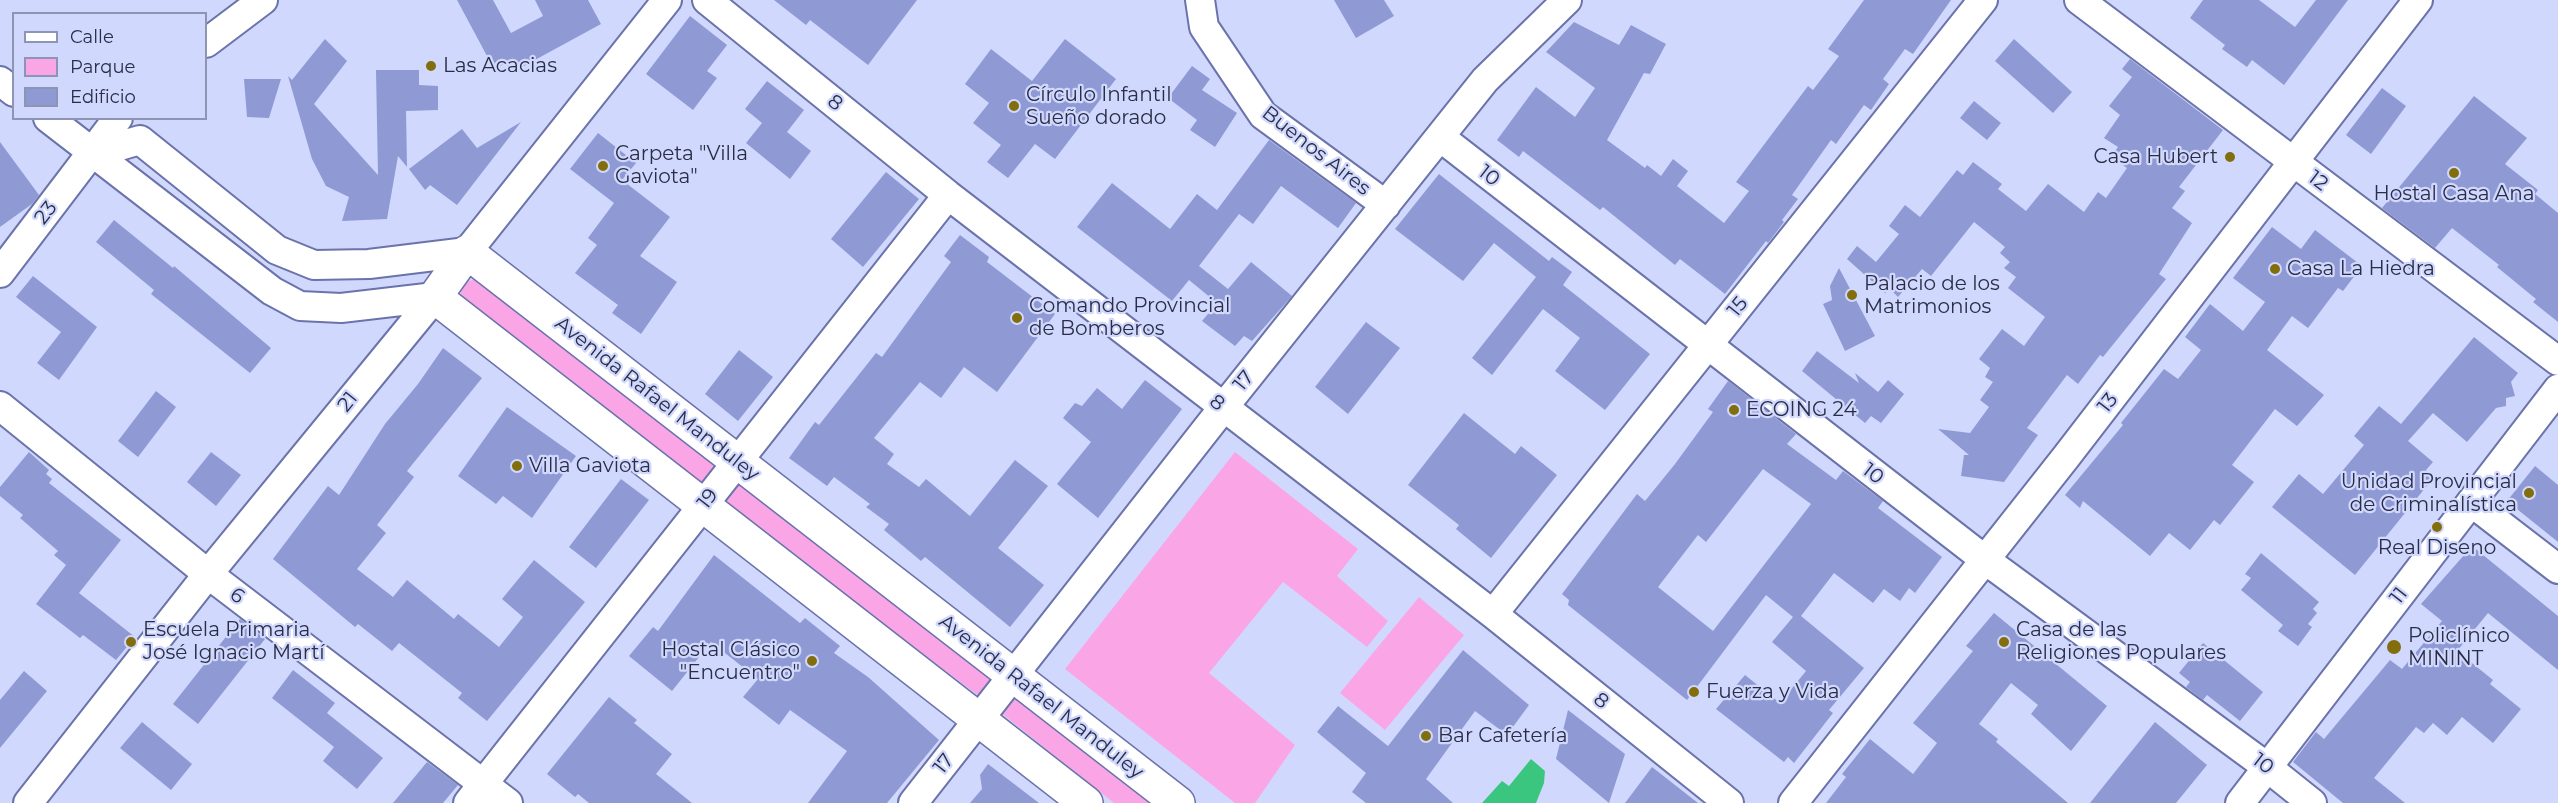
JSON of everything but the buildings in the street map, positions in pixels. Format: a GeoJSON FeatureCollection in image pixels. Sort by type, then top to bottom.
{"type":"FeatureCollection","features":[{"type":"Feature","properties":{"kind":"main road","name":"21"},"geometry":{"type":"LineString","coordinates":[[435,297],[467,252]]}},
{"type":"Feature","properties":{"kind":"main road","name":"Avenida Rafael Manduley"},"geometry":{"type":"LineString","coordinates":[[467,252],[1178,803]]}},
{"type":"Feature","properties":{"kind":"main road"},"geometry":{"type":"LineString","coordinates":[[435,297],[1086,803]]}},
{"type":"Feature","properties":{"kind":"street"},"geometry":{"type":"LineString","coordinates":[[207,42],[263,0]]}},
{"type":"Feature","properties":{"kind":"street","name":"21"},"geometry":{"type":"LineString","coordinates":[[467,252],[667,0]]}},
{"type":"Feature","properties":{"kind":"street","name":"8"},"geometry":{"type":"LineString","coordinates":[[707,0],[948,195],[1493,614],[1729,803]]}},
{"type":"Feature","properties":{"kind":"street","name":"Buenos Aires"},"geometry":{"type":"LineString","coordinates":[[1200,0],[1204,27],[1263,115],[1386,205]]}},
{"type":"Feature","properties":{"kind":"street","name":"17"},"geometry":{"type":"LineString","coordinates":[[914,803],[1223,408],[1485,80],[1567,0]]}},
{"type":"Feature","properties":{"kind":"street","name":"15"},"geometry":{"type":"LineString","coordinates":[[1493,614],[1983,0]]}},
{"type":"Feature","properties":{"kind":"street","name":"12"},"geometry":{"type":"LineString","coordinates":[[2079,0],[2558,361]]}},
{"type":"Feature","properties":{"kind":"street","name":"13"},"geometry":{"type":"LineString","coordinates":[[1793,803],[2295,163],[2418,0]]}},
{"type":"Feature","properties":{"kind":"street"},"geometry":{"type":"LineString","coordinates":[[0,81],[12,90]]}},
{"type":"Feature","properties":{"kind":"street"},"geometry":{"type":"LineString","coordinates":[[50,120],[272,291],[300,306],[341,308],[435,297]]}},
{"type":"Feature","properties":{"kind":"street","name":"23"},"geometry":{"type":"LineString","coordinates":[[0,273],[117,120]]}},
{"type":"Feature","properties":{"kind":"street","name":"10"},"geometry":{"type":"LineString","coordinates":[[1440,137],[1706,346],[1984,559],[2267,767],[2312,803]]}},
{"type":"Feature","properties":{"kind":"street"},"geometry":{"type":"LineString","coordinates":[[92,154],[140,140],[277,250],[314,265],[369,264],[467,252]]}},
{"type":"Feature","properties":{"kind":"street","name":"19"},"geometry":{"type":"LineString","coordinates":[[476,793],[948,195]]}},
{"type":"Feature","properties":{"kind":"street","name":"21"},"geometry":{"type":"LineString","coordinates":[[28,803],[208,574],[435,297]]}},
{"type":"Feature","properties":{"kind":"street","name":"11"},"geometry":{"type":"LineString","coordinates":[[2240,803],[2558,389]]}},
{"type":"Feature","properties":{"kind":"street","name":"6"},"geometry":{"type":"LineString","coordinates":[[0,406],[476,793],[508,803]]}},
{"type":"Feature","properties":{"kind":"street"},"geometry":{"type":"LineString","coordinates":[[2471,502],[2558,569]]}},
{"type":"Feature","properties":{"kind":"green space"},"geometry":{"type":"Polygon","coordinates":[[[475,279],[823,547],[1149,803],[1114,803],[991,705],[711,495],[461,299],[461,284],[475,279]]]}},
{"type":"Feature","properties":{"kind":"green space"},"geometry":{"type":"Polygon","coordinates":[[[1235,452],[1358,549],[1337,576],[1388,621],[1367,647],[1283,582],[1209,673],[1295,745],[1255,803],[1235,803],[1065,669],[1235,452]]]}},
{"type":"Feature","properties":{"kind":"green space"},"geometry":{"type":"Polygon","coordinates":[[[1419,597],[1464,635],[1385,730],[1340,693],[1419,597]]]}},
{"type":"Feature","properties":{"kind":"shaded area"},"geometry":{"type":"Polygon","coordinates":[[[1531,759],[1545,771],[1544,783],[1536,803],[1482,803],[1502,781],[1509,786],[1531,759]]]}},
{"type":"Feature","properties":{"kind":"place","name":"Las Acacias"},"geometry":{"type":"Point","coordinates":[431,66]}},
{"type":"Feature","properties":{"kind":"place","name":"Círculo Infantil Sueño dorado"},"geometry":{"type":"Point","coordinates":[1014,106]}},
{"type":"Feature","properties":{"kind":"place","name":"Casa Hubert"},"geometry":{"type":"Point","coordinates":[2230,157]}},
{"type":"Feature","properties":{"kind":"place","name":"Carpeta \"Villa Gaviota\""},"geometry":{"type":"Point","coordinates":[603,166]}},
{"type":"Feature","properties":{"kind":"place","name":"Hostal Casa Ana"},"geometry":{"type":"Point","coordinates":[2454,173]}},
{"type":"Feature","properties":{"kind":"place","name":"Casa La Hiedra"},"geometry":{"type":"Point","coordinates":[2275,269]}},
{"type":"Feature","properties":{"kind":"place","name":"Palacio de los Matrimonios"},"geometry":{"type":"Point","coordinates":[1852,295]}},
{"type":"Feature","properties":{"kind":"place","name":"Comando Provincial de Bomberos"},"geometry":{"type":"Point","coordinates":[1017,318]}},
{"type":"Feature","properties":{"kind":"place","name":"ECOING 24"},"geometry":{"type":"Point","coordinates":[1734,410]}},
{"type":"Feature","properties":{"kind":"place","name":"Villa Gaviota"},"geometry":{"type":"Point","coordinates":[517,466]}},
{"type":"Feature","properties":{"kind":"place","name":"Unidad Provincial de Criminalística"},"geometry":{"type":"Point","coordinates":[2529,493]}},
{"type":"Feature","properties":{"kind":"place","name":"Real Diseno"},"geometry":{"type":"Point","coordinates":[2437,527]}},
{"type":"Feature","properties":{"kind":"place","name":"Escuela Primaria José Ignacio Martí"},"geometry":{"type":"Point","coordinates":[131,642]}},
{"type":"Feature","properties":{"kind":"place","name":"Casa de las Religiones Populares"},"geometry":{"type":"Point","coordinates":[2004,642]}},
{"type":"Feature","properties":{"kind":"place","name":"Policlínico MININT"},"geometry":{"type":"Point","coordinates":[2394,647]}},
{"type":"Feature","properties":{"kind":"place","name":"Hostal Clásico \"Encuentro\""},"geometry":{"type":"Point","coordinates":[812,661]}},
{"type":"Feature","properties":{"kind":"place","name":"Fuerza y Vida"},"geometry":{"type":"Point","coordinates":[1694,692]}},
{"type":"Feature","properties":{"kind":"place","name":"Bar Cafetería"},"geometry":{"type":"Point","coordinates":[1426,736]}}]}
